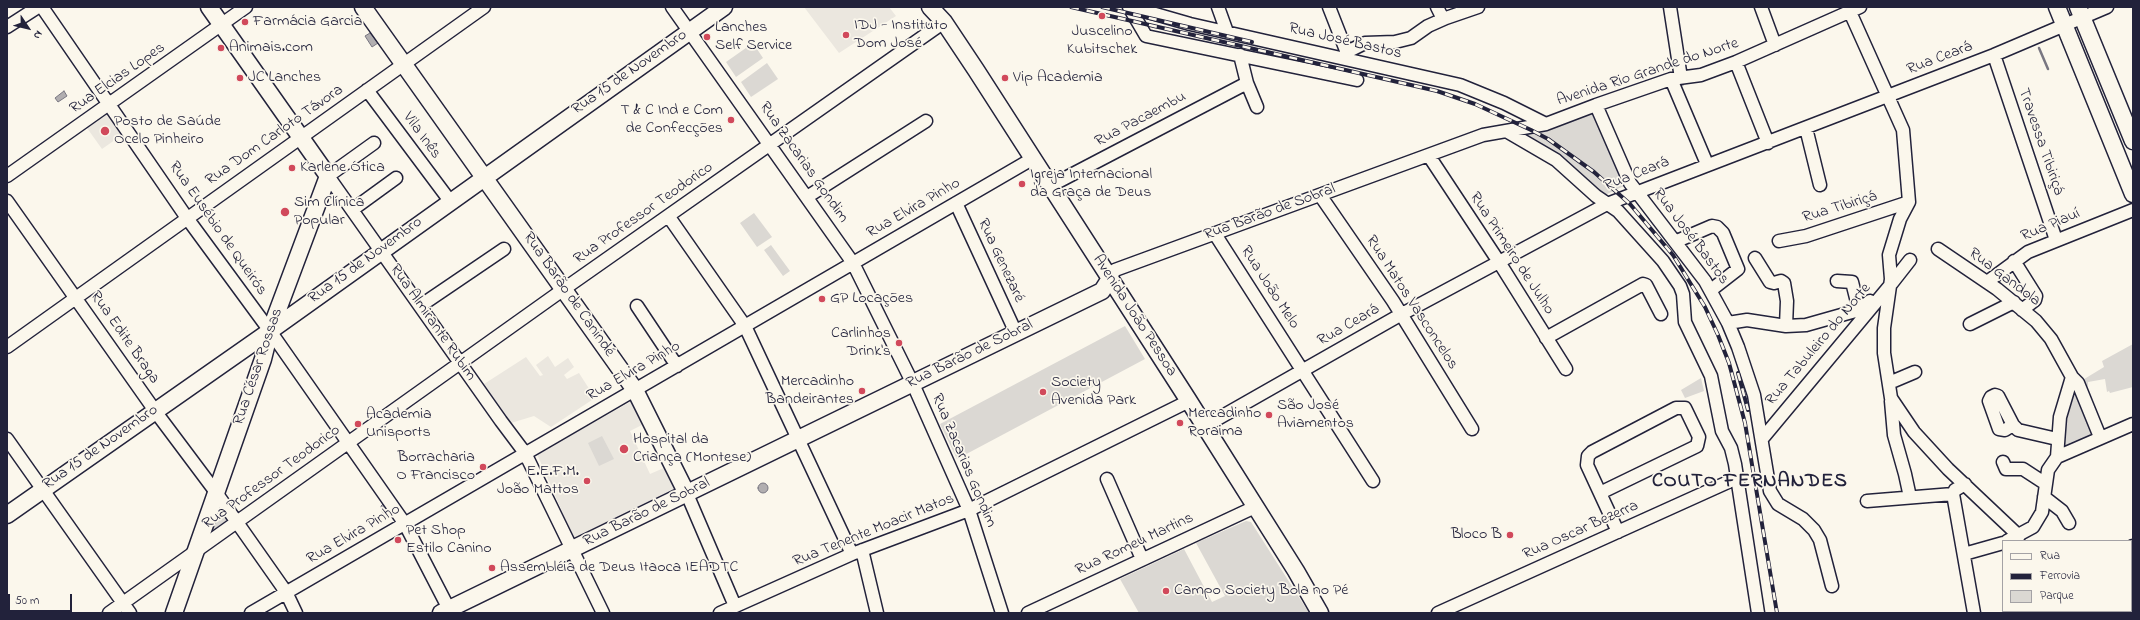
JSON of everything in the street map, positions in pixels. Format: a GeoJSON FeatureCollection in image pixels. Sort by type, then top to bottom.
{"type":"FeatureCollection","features":[{"type":"Feature","properties":{"kind":"main road","name":"Rua Almirante Rubim"},"geometry":{"type":"LineString","coordinates":[[209,7],[328,176]]}},
{"type":"Feature","properties":{"kind":"main road","name":"Rua Barão de Canindé"},"geometry":{"type":"LineString","coordinates":[[363,7],[635,390],[686,494]]}},
{"type":"Feature","properties":{"kind":"main road","name":"Rua 15 de Novembro"},"geometry":{"type":"LineString","coordinates":[[7,515],[270,331],[450,201],[724,7]]}},
{"type":"Feature","properties":{"kind":"main road","name":"Avenida João Pessoa"},"geometry":{"type":"LineString","coordinates":[[930,7],[941,14],[1109,280],[1205,426],[1296,571],[1320,613]]}},
{"type":"Feature","properties":{"kind":"main road"},"geometry":{"type":"LineString","coordinates":[[2057,7],[2133,194]]}},
{"type":"Feature","properties":{"kind":"main road"},"geometry":{"type":"LineString","coordinates":[[2080,12],[2133,141]]}},
{"type":"Feature","properties":{"kind":"main road","name":"Rua César Rossas"},"geometry":{"type":"LineString","coordinates":[[174,613],[215,491],[263,359],[270,331],[328,176]]}},
{"type":"Feature","properties":{"kind":"main road","name":"Rua Barão de Sobral"},"geometry":{"type":"LineString","coordinates":[[447,612],[1102,291],[1109,280]]}},
{"type":"Feature","properties":{"kind":"street"},"geometry":{"type":"LineString","coordinates":[[7,27],[38,7]]}},
{"type":"Feature","properties":{"kind":"street","name":"Rua Eusébio de Queirós"},"geometry":{"type":"LineString","coordinates":[[42,7],[187,218],[270,331],[405,524],[447,612]]}},
{"type":"Feature","properties":{"kind":"street","name":"Rua Elcias Lopes"},"geometry":{"type":"LineString","coordinates":[[7,176],[246,7]]}},
{"type":"Feature","properties":{"kind":"street","name":"Rua Dom Carloto Távora"},"geometry":{"type":"LineString","coordinates":[[7,346],[484,7]]}},
{"type":"Feature","properties":{"kind":"street","name":"Rua Zacarias Gondim"},"geometry":{"type":"LineString","coordinates":[[672,7],[853,263],[913,384],[969,510],[1002,613]]}},
{"type":"Feature","properties":{"kind":"street","name":"Rua José Bastos"},"geometry":{"type":"LineString","coordinates":[[1130,7],[1190,24],[1348,55],[1460,85],[1504,103],[1546,124]]}},
{"type":"Feature","properties":{"kind":"street","name":"Rua José Bastos"},"geometry":{"type":"LineString","coordinates":[[1130,7],[1146,36],[1357,80]]}},
{"type":"Feature","properties":{"kind":"street"},"geometry":{"type":"LineString","coordinates":[[1218,7],[1227,32]]}},
{"type":"Feature","properties":{"kind":"street"},"geometry":{"type":"LineString","coordinates":[[1329,7],[1348,55],[1365,43],[1395,42],[1411,38],[1443,19],[1478,7]]}},
{"type":"Feature","properties":{"kind":"street"},"geometry":{"type":"LineString","coordinates":[[1437,7],[1443,19]]}},
{"type":"Feature","properties":{"kind":"street"},"geometry":{"type":"LineString","coordinates":[[1670,7],[1676,78],[1707,164]]}},
{"type":"Feature","properties":{"kind":"street"},"geometry":{"type":"LineString","coordinates":[[1761,7],[1775,45]]}},
{"type":"Feature","properties":{"kind":"street","name":"Rua Ceará"},"geometry":{"type":"LineString","coordinates":[[1205,426],[1400,315],[1607,204],[1637,194],[1707,164],[1806,128],[1994,55],[2064,26],[2080,12],[2107,7]]}},
{"type":"Feature","properties":{"kind":"street"},"geometry":{"type":"LineString","coordinates":[[1855,9],[1888,96],[1903,130],[1909,202],[1900,219],[1889,255],[1887,289]]}},
{"type":"Feature","properties":{"kind":"street","name":"Avenida Rio Grande do Norte"},"geometry":{"type":"LineString","coordinates":[[1508,132],[1546,124],[1596,105],[1676,78],[1701,75],[1736,62],[1855,9]]}},
{"type":"Feature","properties":{"kind":"street","name":"Rua Professor Teodorico"},"geometry":{"type":"LineString","coordinates":[[109,613],[126,608],[195,554],[347,443],[461,364],[564,289],[669,217],[770,144],[941,14]]}},
{"type":"Feature","properties":{"kind":"street"},"geometry":{"type":"LineString","coordinates":[[1240,55],[1257,107]]}},
{"type":"Feature","properties":{"kind":"street","name":"Travessa Tibiriçá"},"geometry":{"type":"LineString","coordinates":[[1994,55],[2056,240]]}},
{"type":"Feature","properties":{"kind":"street"},"geometry":{"type":"LineString","coordinates":[[1736,62],[1768,142]]}},
{"type":"Feature","properties":{"kind":"street","name":"Rua Pacaembu"},"geometry":{"type":"LineString","coordinates":[[1050,186],[1248,83]]}},
{"type":"Feature","properties":{"kind":"street","name":"Vila Inês"},"geometry":{"type":"LineString","coordinates":[[368,90],[450,201]]}},
{"type":"Feature","properties":{"kind":"street","name":"Rua José Bastos"},"geometry":{"type":"LineString","coordinates":[[1596,105],[1630,183],[1637,194],[1676,241],[1711,290],[1728,323],[1738,347],[1754,395],[1770,491],[1778,504],[1802,519],[1814,530],[1820,540],[1832,586]]}},
{"type":"Feature","properties":{"kind":"street"},"geometry":{"type":"LineString","coordinates":[[807,197],[926,121]]}},
{"type":"Feature","properties":{"kind":"street"},"geometry":{"type":"LineString","coordinates":[[1806,128],[1820,185]]}},
{"type":"Feature","properties":{"kind":"street"},"geometry":{"type":"LineString","coordinates":[[1508,132],[1556,160],[1607,204],[1618,211],[1663,261],[1680,286],[1683,294],[1685,322],[1710,376],[1722,431],[1730,448],[1737,478],[1758,613]]}},
{"type":"Feature","properties":{"kind":"street","name":"Rua Barão de Sobral"},"geometry":{"type":"LineString","coordinates":[[1109,280],[1115,270],[1483,135],[1508,132]]}},
{"type":"Feature","properties":{"kind":"street"},"geometry":{"type":"LineString","coordinates":[[328,176],[374,143]]}},
{"type":"Feature","properties":{"kind":"street","name":"Rua Primeiro de Julho"},"geometry":{"type":"LineString","coordinates":[[1429,156],[1499,262],[1566,369]]}},
{"type":"Feature","properties":{"kind":"street","name":"Rua Elvira Pinho"},"geometry":{"type":"LineString","coordinates":[[251,613],[405,524],[525,452],[677,366],[1032,159]]}},
{"type":"Feature","properties":{"kind":"street","name":"Rua Almirante Rubim"},"geometry":{"type":"LineString","coordinates":[[328,176],[525,452],[603,613]]}},
{"type":"Feature","properties":{"kind":"street"},"geometry":{"type":"LineString","coordinates":[[352,210],[396,178]]}},
{"type":"Feature","properties":{"kind":"street","name":"Rua Matos Vasconcelos"},"geometry":{"type":"LineString","coordinates":[[1320,195],[1393,301],[1400,315],[1472,429]]}},
{"type":"Feature","properties":{"kind":"street","name":"Rua Edite Braga"},"geometry":{"type":"LineString","coordinates":[[7,201],[286,592],[296,613]]}},
{"type":"Feature","properties":{"kind":"street","name":"Rua Tibiriçá"},"geometry":{"type":"LineString","coordinates":[[1779,241],[1806,236],[1909,202]]}},
{"type":"Feature","properties":{"kind":"street","name":"Rua Genezaré"},"geometry":{"type":"LineString","coordinates":[[956,203],[1016,333]]}},
{"type":"Feature","properties":{"kind":"street","name":"Rua Piauí"},"geometry":{"type":"LineString","coordinates":[[1988,282],[2028,252],[2133,210]]}},
{"type":"Feature","properties":{"kind":"street"},"geometry":{"type":"LineString","coordinates":[[669,217],[745,326],[799,439],[857,552],[876,613]]}},
{"type":"Feature","properties":{"kind":"street"},"geometry":{"type":"LineString","coordinates":[[1676,241],[1707,227],[1715,226],[1723,233],[1738,269],[1711,290]]}},
{"type":"Feature","properties":{"kind":"street","name":"Rua João Melo"},"geometry":{"type":"LineString","coordinates":[[1215,234],[1374,481]]}},
{"type":"Feature","properties":{"kind":"street"},"geometry":{"type":"LineString","coordinates":[[420,306],[504,249]]}},
{"type":"Feature","properties":{"kind":"street","name":"Rua Gandola"},"geometry":{"type":"LineString","coordinates":[[1938,249],[1988,282],[2036,321],[2051,339],[2081,390],[2100,437]]}},
{"type":"Feature","properties":{"kind":"street"},"geometry":{"type":"LineString","coordinates":[[1755,258],[1770,282],[1774,284],[1781,281],[1784,283],[1787,301],[1786,326]]}},
{"type":"Feature","properties":{"kind":"street"},"geometry":{"type":"LineString","coordinates":[[1728,323],[1747,320],[1786,326],[1821,322],[1859,310],[1874,297],[1887,289],[1910,260]]}},
{"type":"Feature","properties":{"kind":"street"},"geometry":{"type":"LineString","coordinates":[[1970,324],[2035,300],[2036,296],[2014,261]]}},
{"type":"Feature","properties":{"kind":"street"},"geometry":{"type":"LineString","coordinates":[[1837,281],[1852,282],[1859,310]]}},
{"type":"Feature","properties":{"kind":"street"},"geometry":{"type":"LineString","coordinates":[[1546,338],[1643,284],[1646,286],[1661,314]]}},
{"type":"Feature","properties":{"kind":"street","name":"Rua Tabuleiro do Norte"},"geometry":{"type":"LineString","coordinates":[[1887,289],[1884,353],[1891,398],[1894,435],[1901,457],[1910,497]]}},
{"type":"Feature","properties":{"kind":"street","name":"Rua Tabuleiro do Norte"},"geometry":{"type":"LineString","coordinates":[[1762,439],[1887,289]]}},
{"type":"Feature","properties":{"kind":"street"},"geometry":{"type":"LineString","coordinates":[[638,306],[677,366]]}},
{"type":"Feature","properties":{"kind":"street"},"geometry":{"type":"LineString","coordinates":[[1889,383],[1915,372]]}},
{"type":"Feature","properties":{"kind":"street"},"geometry":{"type":"LineString","coordinates":[[2057,457],[2057,439],[2061,411],[2072,377]]}},
{"type":"Feature","properties":{"kind":"street"},"geometry":{"type":"LineString","coordinates":[[1991,397],[1995,395],[1998,396],[2013,425],[2018,430],[2057,439]]}},
{"type":"Feature","properties":{"kind":"street","name":"Rua Tabuleiro do Norte"},"geometry":{"type":"LineString","coordinates":[[1891,398],[1914,432],[1948,469],[2018,536]]}},
{"type":"Feature","properties":{"kind":"street","name":"Rua Tenente Moacir Matos"},"geometry":{"type":"LineString","coordinates":[[720,613],[857,552],[969,510],[1189,401]]}},
{"type":"Feature","properties":{"kind":"street"},"geometry":{"type":"LineString","coordinates":[[1600,493],[1697,446],[1699,437],[1685,408],[1676,408],[1592,452],[1588,456],[1587,465],[1618,532]]}},
{"type":"Feature","properties":{"kind":"street"},"geometry":{"type":"LineString","coordinates":[[2009,540],[2032,527],[2037,521],[2042,512],[2048,470],[2057,457],[2100,437],[2133,424]]}},
{"type":"Feature","properties":{"kind":"street"},"geometry":{"type":"LineString","coordinates":[[7,439],[126,608]]}},
{"type":"Feature","properties":{"kind":"street"},"geometry":{"type":"LineString","coordinates":[[2003,462],[2006,469],[2023,469],[2046,484]]}},
{"type":"Feature","properties":{"kind":"street","name":"Rua Oscar Bezerra"},"geometry":{"type":"LineString","coordinates":[[1438,613],[1618,532],[1652,520],[1737,478]]}},
{"type":"Feature","properties":{"kind":"street"},"geometry":{"type":"LineString","coordinates":[[1107,479],[1142,559]]}},
{"type":"Feature","properties":{"kind":"street"},"geometry":{"type":"LineString","coordinates":[[1965,484],[1955,490],[1953,494],[1974,613]]}},
{"type":"Feature","properties":{"kind":"street","name":"Rua Barão de Canindé"},"geometry":{"type":"LineString","coordinates":[[686,494],[735,606]]}},
{"type":"Feature","properties":{"kind":"street"},"geometry":{"type":"LineString","coordinates":[[1867,501],[1953,494]]}},
{"type":"Feature","properties":{"kind":"street"},"geometry":{"type":"LineString","coordinates":[[2044,497],[2058,506],[2066,515],[2069,523]]}},
{"type":"Feature","properties":{"kind":"street","name":"Rua Romeu Martins"},"geometry":{"type":"LineString","coordinates":[[1028,613],[1255,507]]}},
{"type":"Feature","properties":{"kind":"street"},"geometry":{"type":"LineString","coordinates":[[1964,554],[2002,543]]}},
{"type":"Feature","properties":{"kind":"shaded area","name":"IDJ - Instituto Dom José"},"geometry":{"type":"Polygon","coordinates":[[[804,7],[889,7],[896,16],[839,53],[804,7]]]}},
{"type":"Feature","properties":{"kind":"shaded area"},"geometry":{"type":"Polygon","coordinates":[[[370,33],[378,43],[372,47],[365,36],[370,33]]]}},
{"type":"Feature","properties":{"kind":"shaded area"},"geometry":{"type":"Polygon","coordinates":[[[64,91],[67,96],[58,102],[55,98],[64,91]]]}},
{"type":"Feature","properties":{"kind":"shaded area","name":"Posto de Saúde Ocelo Pinheiro"},"geometry":{"type":"Polygon","coordinates":[[[108,114],[122,135],[102,149],[87,128],[108,114]]]}},
{"type":"Feature","properties":{"kind":"shaded area"},"geometry":{"type":"Polygon","coordinates":[[[548,356],[555,367],[568,358],[574,367],[564,375],[567,379],[579,373],[595,398],[551,427],[534,416],[511,423],[484,384],[526,357],[540,376],[543,375],[536,365],[548,356]]]}},
{"type":"Feature","properties":{"kind":"shaded area","name":"E.E.F.M. João Mattos"},"geometry":{"type":"Polygon","coordinates":[[[632,401],[644,424],[630,431],[650,474],[666,467],[677,490],[574,539],[537,454],[632,401]]]}},
{"type":"Feature","properties":{"kind":"shaded area"},"geometry":{"type":"Polygon","coordinates":[[[763,483],[768,488],[763,493],[758,488],[763,483]]]}},
{"type":"Feature","properties":{"kind":"shaded area"},"geometry":{"type":"Polygon","coordinates":[[[383,504],[391,515],[387,518],[382,511],[381,506],[383,504]]]}},
{"type":"Feature","properties":{"kind":"green space"},"geometry":{"type":"Polygon","coordinates":[[[753,43],[763,58],[736,77],[726,62],[753,43]]]}},
{"type":"Feature","properties":{"kind":"green space"},"geometry":{"type":"Polygon","coordinates":[[[767,63],[778,79],[751,97],[741,82],[767,63]]]}},
{"type":"Feature","properties":{"kind":"green space"},"geometry":{"type":"Polygon","coordinates":[[[1591,111],[1624,186],[1603,196],[1524,135],[1591,111]]]}},
{"type":"Feature","properties":{"kind":"green space"},"geometry":{"type":"Polygon","coordinates":[[[754,213],[772,237],[757,247],[740,223],[754,213]]]}},
{"type":"Feature","properties":{"kind":"green space"},"geometry":{"type":"Polygon","coordinates":[[[771,245],[790,271],[783,276],[764,250],[771,245]]]}},
{"type":"Feature","properties":{"kind":"green space","name":"Society Avenida Park"},"geometry":{"type":"Polygon","coordinates":[[[1125,326],[1145,359],[957,459],[940,424],[1125,326]]]}},
{"type":"Feature","properties":{"kind":"green space"},"geometry":{"type":"Polygon","coordinates":[[[2133,344],[2133,387],[2110,393],[2109,391],[2107,392],[2105,379],[2088,382],[2088,386],[2085,388],[2081,381],[2104,367],[2102,361],[2133,344]]]}},
{"type":"Feature","properties":{"kind":"green space"},"geometry":{"type":"Polygon","coordinates":[[[1701,378],[1704,391],[1685,398],[1681,390],[1701,378]]]}},
{"type":"Feature","properties":{"kind":"green space"},"geometry":{"type":"Polygon","coordinates":[[[2074,394],[2077,396],[2092,433],[2090,436],[2065,448],[2061,445],[2070,396],[2074,394]]]}},
{"type":"Feature","properties":{"kind":"green space"},"geometry":{"type":"Polygon","coordinates":[[[602,436],[614,459],[599,466],[588,443],[602,436]]]}},
{"type":"Feature","properties":{"kind":"green space"},"geometry":{"type":"Polygon","coordinates":[[[219,506],[232,525],[205,544],[219,506]]]}},
{"type":"Feature","properties":{"kind":"green space"},"geometry":{"type":"Polygon","coordinates":[[[1246,521],[1251,522],[1309,613],[1139,613],[1120,579],[1184,549],[1212,602],[1225,596],[1196,543],[1246,521]]]}},
{"type":"Feature","properties":{"kind":"waterway"},"geometry":{"type":"LineString","coordinates":[[2039,48],[2048,69]]}},
{"type":"Feature","properties":{"kind":"railway"},"geometry":{"type":"LineString","coordinates":[[1071,7],[1437,91],[1475,104],[1531,130],[1548,139],[1594,172],[1630,204],[1673,255],[1705,307],[1718,335],[1729,363],[1745,423],[1777,613]]}},
{"type":"Feature","properties":{"kind":"railway"},"geometry":{"type":"LineString","coordinates":[[1102,7],[1252,42]]}},
{"type":"Feature","properties":{"kind":"railway"},"geometry":{"type":"LineString","coordinates":[[1738,373],[1748,410]]}},
{"type":"Feature","properties":{"kind":"place","name":"Juscelino Kubitschek"},"geometry":{"type":"Point","coordinates":[1102,16]}},
{"type":"Feature","properties":{"kind":"place","name":"Farmácia Garcia"},"geometry":{"type":"Point","coordinates":[245,22]}},
{"type":"Feature","properties":{"kind":"place","name":"IDJ - Instituto Dom José"},"geometry":{"type":"Point","coordinates":[846,35]}},
{"type":"Feature","properties":{"kind":"place","name":"Lanches Self Service"},"geometry":{"type":"Point","coordinates":[707,37]}},
{"type":"Feature","properties":{"kind":"place","name":"Animais.com"},"geometry":{"type":"Point","coordinates":[221,48]}},
{"type":"Feature","properties":{"kind":"place","name":"JC Lanches"},"geometry":{"type":"Point","coordinates":[240,78]}},
{"type":"Feature","properties":{"kind":"place","name":"Vip Academia"},"geometry":{"type":"Point","coordinates":[1005,78]}},
{"type":"Feature","properties":{"kind":"place","name":"T & C Ind e Com de Confecções"},"geometry":{"type":"Point","coordinates":[731,120]}},
{"type":"Feature","properties":{"kind":"place","name":"Posto de Saúde Ocelo Pinheiro"},"geometry":{"type":"Point","coordinates":[105,131]}},
{"type":"Feature","properties":{"kind":"place","name":"Karlene Ótica"},"geometry":{"type":"Point","coordinates":[292,168]}},
{"type":"Feature","properties":{"kind":"place","name":"Igreja Internacional da Graça de Deus"},"geometry":{"type":"Point","coordinates":[1022,184]}},
{"type":"Feature","properties":{"kind":"place","name":"Sim Clínica Popular"},"geometry":{"type":"Point","coordinates":[285,212]}},
{"type":"Feature","properties":{"kind":"place","name":"GP Locações"},"geometry":{"type":"Point","coordinates":[822,299]}},
{"type":"Feature","properties":{"kind":"place","name":"Carlinhos Drink's"},"geometry":{"type":"Point","coordinates":[899,343]}},
{"type":"Feature","properties":{"kind":"place","name":"Mercadinho Bandeirantes"},"geometry":{"type":"Point","coordinates":[862,391]}},
{"type":"Feature","properties":{"kind":"place","name":"Society Avenida Park"},"geometry":{"type":"Point","coordinates":[1043,392]}},
{"type":"Feature","properties":{"kind":"place","name":"São José Aviamentos"},"geometry":{"type":"Point","coordinates":[1269,415]}},
{"type":"Feature","properties":{"kind":"place","name":"Mercadinho Roraima"},"geometry":{"type":"Point","coordinates":[1180,423]}},
{"type":"Feature","properties":{"kind":"place","name":"Academia Unisports"},"geometry":{"type":"Point","coordinates":[358,424]}},
{"type":"Feature","properties":{"kind":"place","name":"Hospital da Criança (Montese)"},"geometry":{"type":"Point","coordinates":[624,449]}},
{"type":"Feature","properties":{"kind":"place","name":"Borracharia O Francisco"},"geometry":{"type":"Point","coordinates":[483,467]}},
{"type":"Feature","properties":{"kind":"place","name":"E.E.F.M. João Mattos"},"geometry":{"type":"Point","coordinates":[587,481]}},
{"type":"Feature","properties":{"kind":"place","name":"Bloco B"},"geometry":{"type":"Point","coordinates":[1510,535]}},
{"type":"Feature","properties":{"kind":"place","name":"Pet Shop Estilo Canino"},"geometry":{"type":"Point","coordinates":[398,540]}},
{"type":"Feature","properties":{"kind":"place","name":"Assembléia de Deus Itaoca IEADTC"},"geometry":{"type":"Point","coordinates":[492,568]}},
{"type":"Feature","properties":{"kind":"place","name":"Campo Society Bola no Pé"},"geometry":{"type":"Point","coordinates":[1166,591]}},
{"type":"Feature","properties":{"kind":"district","name":"COUTO FERNANDES"},"geometry":{"type":"Point","coordinates":[1750,483]}}]}
